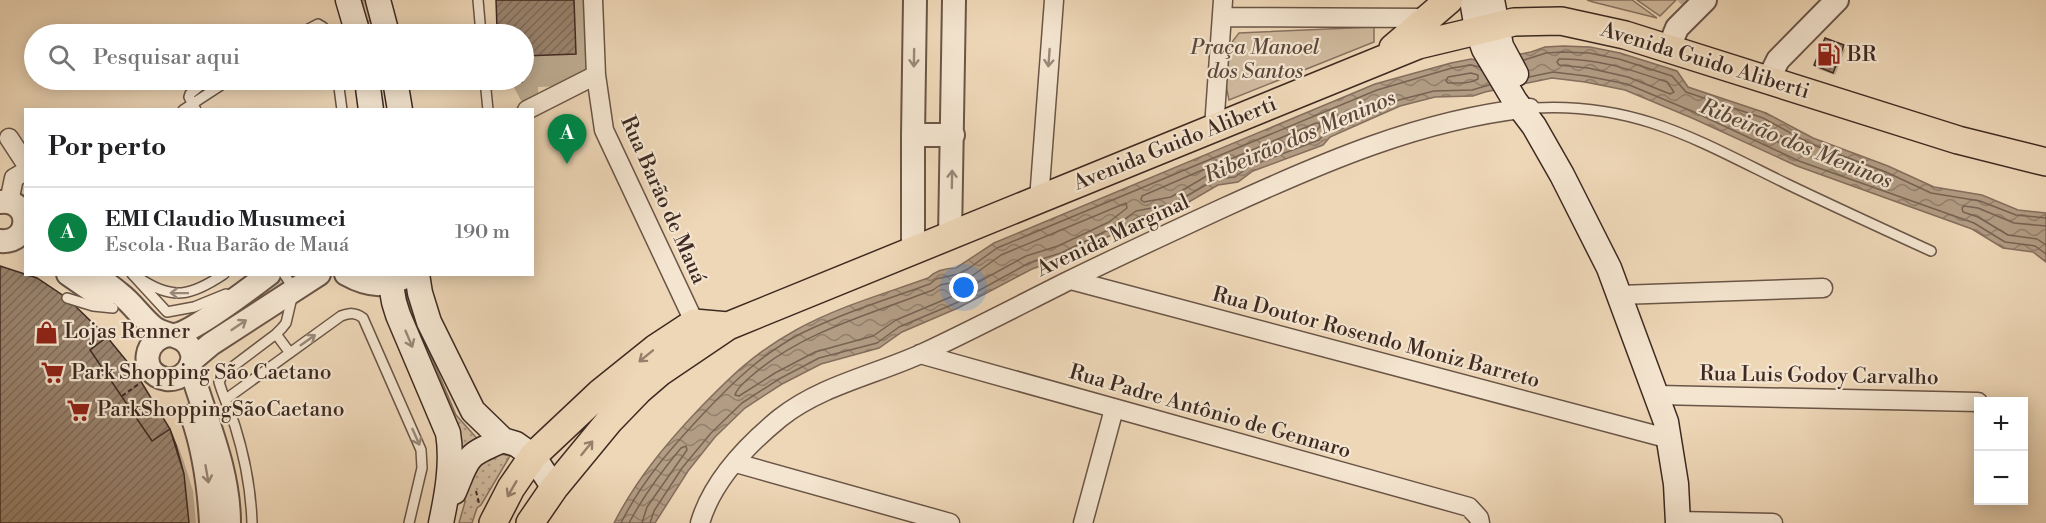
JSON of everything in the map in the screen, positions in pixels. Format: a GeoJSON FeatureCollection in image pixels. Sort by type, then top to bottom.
{"type":"FeatureCollection","features":[{"type":"Feature","properties":{"kind":"main road"},"geometry":{"type":"LineString","coordinates":[[348,0],[355,24]]}},
{"type":"Feature","properties":{"kind":"main road"},"geometry":{"type":"LineString","coordinates":[[378,0],[384,24]]}},
{"type":"Feature","properties":{"kind":"main road"},"geometry":{"type":"LineString","coordinates":[[1374,63],[1449,0]]}},
{"type":"Feature","properties":{"kind":"main road"},"geometry":{"type":"LineString","coordinates":[[1472,0],[1491,32],[1526,108],[1609,268],[1658,395],[1670,439],[1678,522]]}},
{"type":"Feature","properties":{"kind":"main road"},"geometry":{"type":"LineString","coordinates":[[1557,0],[1625,35]]}},
{"type":"Feature","properties":{"kind":"main road","name":"Avenida Guido Aliberti"},"geometry":{"type":"LineString","coordinates":[[699,332],[728,326],[1418,45],[1491,32],[1514,22],[1561,21],[1625,35],[1958,140],[2046,162]]}},
{"type":"Feature","properties":{"kind":"main road"},"geometry":{"type":"LineString","coordinates":[[368,90],[371,108]]}},
{"type":"Feature","properties":{"kind":"main road"},"geometry":{"type":"LineString","coordinates":[[396,90],[399,108]]}},
{"type":"Feature","properties":{"kind":"main road"},"geometry":{"type":"LineString","coordinates":[[417,276],[429,322],[460,389],[473,411],[503,440],[516,444],[533,456],[554,488]]}},
{"type":"Feature","properties":{"kind":"main road"},"geometry":{"type":"LineString","coordinates":[[397,278],[398,315],[448,433],[450,453],[442,519]]}},
{"type":"Feature","properties":{"kind":"main road"},"geometry":{"type":"LineString","coordinates":[[486,516],[511,488],[533,456],[600,393],[656,348],[699,332]]}},
{"type":"Feature","properties":{"kind":"main road"},"geometry":{"type":"LineString","coordinates":[[530,523],[554,488],[610,420],[699,332]]}},
{"type":"Feature","properties":{"kind":"main road"},"geometry":{"type":"LineString","coordinates":[[442,519],[469,458],[478,451],[503,440]]}},
{"type":"Feature","properties":{"kind":"street","name":"Rua Barão de Mauá"},"geometry":{"type":"LineString","coordinates":[[593,0],[596,75],[601,117],[607,141],[699,332]]}},
{"type":"Feature","properties":{"kind":"street"},"geometry":{"type":"LineString","coordinates":[[913,250],[915,0]]}},
{"type":"Feature","properties":{"kind":"street"},"geometry":{"type":"LineString","coordinates":[[950,237],[954,0]]}},
{"type":"Feature","properties":{"kind":"street"},"geometry":{"type":"LineString","coordinates":[[1039,200],[1054,0]]}},
{"type":"Feature","properties":{"kind":"street"},"geometry":{"type":"LineString","coordinates":[[1668,50],[1677,28],[1705,0]]}},
{"type":"Feature","properties":{"kind":"street"},"geometry":{"type":"LineString","coordinates":[[1768,80],[1778,60],[1837,0]]}},
{"type":"Feature","properties":{"kind":"street"},"geometry":{"type":"LineString","coordinates":[[1214,128],[1222,8],[1429,18]]}},
{"type":"Feature","properties":{"kind":"street"},"geometry":{"type":"LineString","coordinates":[[531,108],[596,75]]}},
{"type":"Feature","properties":{"kind":"street","name":"Avenida Marginal"},"geometry":{"type":"LineString","coordinates":[[700,523],[723,477],[754,441],[807,400],[838,384],[920,354],[1280,182],[1376,143],[1450,122],[1526,108]]}},
{"type":"Feature","properties":{"kind":"street"},"geometry":{"type":"LineString","coordinates":[[913,135],[953,135]]}},
{"type":"Feature","properties":{"kind":"street"},"geometry":{"type":"LineString","coordinates":[[9,138],[24,161]]}},
{"type":"Feature","properties":{"kind":"street"},"geometry":{"type":"LineString","coordinates":[[2,241],[10,241],[21,233],[14,178],[24,172]]}},
{"type":"Feature","properties":{"kind":"street"},"geometry":{"type":"LineString","coordinates":[[2,241],[24,247]]}},
{"type":"Feature","properties":{"kind":"street"},"geometry":{"type":"LineString","coordinates":[[71,276],[95,292],[132,325],[148,351]]}},
{"type":"Feature","properties":{"kind":"street"},"geometry":{"type":"LineString","coordinates":[[97,276],[122,296],[155,328],[185,341],[189,347],[186,368],[194,421],[210,490],[211,523]]}},
{"type":"Feature","properties":{"kind":"street"},"geometry":{"type":"LineString","coordinates":[[266,276],[195,326],[179,335],[160,337],[148,351],[147,358],[152,371],[163,378],[186,368],[211,344],[289,282],[312,276]]}},
{"type":"Feature","properties":{"kind":"street"},"geometry":{"type":"LineString","coordinates":[[351,276],[367,283],[397,278]]}},
{"type":"Feature","properties":{"kind":"street","name":"Rua Doutor Rosendo Moniz Barreto"},"geometry":{"type":"LineString","coordinates":[[1071,280],[1670,439]]}},
{"type":"Feature","properties":{"kind":"street"},"geometry":{"type":"LineString","coordinates":[[1619,295],[1823,288]]}},
{"type":"Feature","properties":{"kind":"street","name":"Rua Padre Antônio de Gennaro"},"geometry":{"type":"LineString","coordinates":[[920,354],[1469,507],[1479,518],[1480,523]]}},
{"type":"Feature","properties":{"kind":"street"},"geometry":{"type":"LineString","coordinates":[[186,368],[216,444],[225,483],[229,523]]}},
{"type":"Feature","properties":{"kind":"street","name":"Rua Luis Godoy Carvalho"},"geometry":{"type":"LineString","coordinates":[[1658,395],[1974,402]]}},
{"type":"Feature","properties":{"kind":"street"},"geometry":{"type":"LineString","coordinates":[[1083,523],[1114,409]]}},
{"type":"Feature","properties":{"kind":"street"},"geometry":{"type":"LineString","coordinates":[[736,463],[950,523]]}},
{"type":"Feature","properties":{"kind":"street"},"geometry":{"type":"LineString","coordinates":[[1678,522],[1773,523]]}},
{"type":"Feature","properties":{"kind":"lane"},"geometry":{"type":"LineString","coordinates":[[478,0],[480,24]]}},
{"type":"Feature","properties":{"kind":"lane"},"geometry":{"type":"LineString","coordinates":[[194,90],[189,97],[194,107],[216,90]]}},
{"type":"Feature","properties":{"kind":"lane"},"geometry":{"type":"LineString","coordinates":[[339,90],[342,108]]}},
{"type":"Feature","properties":{"kind":"lane"},"geometry":{"type":"LineString","coordinates":[[486,90],[488,108]]}},
{"type":"Feature","properties":{"kind":"lane","name":"Avenida Marginal"},"geometry":{"type":"LineString","coordinates":[[1526,108],[1579,107],[1611,111],[1681,132],[1838,209],[1931,251]]}},
{"type":"Feature","properties":{"kind":"lane"},"geometry":{"type":"LineString","coordinates":[[135,276],[167,312],[194,307],[222,296],[257,276]]}},
{"type":"Feature","properties":{"kind":"lane"},"geometry":{"type":"LineString","coordinates":[[136,276],[151,286],[176,294],[193,292],[221,276]]}},
{"type":"Feature","properties":{"kind":"lane"},"geometry":{"type":"LineString","coordinates":[[252,523],[252,501],[245,466],[221,387],[221,378],[276,334],[286,323],[289,282]]}},
{"type":"Feature","properties":{"kind":"lane"},"geometry":{"type":"LineString","coordinates":[[67,298],[93,306],[113,308]]}},
{"type":"Feature","properties":{"kind":"lane"},"geometry":{"type":"LineString","coordinates":[[226,399],[341,316],[353,313],[363,318],[421,450],[422,468],[410,523]]}},
{"type":"Feature","properties":{"kind":"lane"},"geometry":{"type":"LineString","coordinates":[[276,334],[290,353]]}},
{"type":"Feature","properties":{"kind":"path"},"geometry":{"type":"LineString","coordinates":[[122,396],[145,379]]}},
{"type":"Feature","properties":{"kind":"path"},"geometry":{"type":"LineString","coordinates":[[474,481],[486,516]]}},
{"type":"Feature","properties":{"kind":"green space"},"geometry":{"type":"Polygon","coordinates":[[[358,0],[366,0],[372,24],[364,24],[358,0]]]}},
{"type":"Feature","properties":{"kind":"green space"},"geometry":{"type":"Polygon","coordinates":[[[1587,0],[1632,0],[1657,18],[1593,2],[1587,0]]]}},
{"type":"Feature","properties":{"kind":"green space"},"geometry":{"type":"Polygon","coordinates":[[[1637,0],[1676,0],[1660,16],[1637,0]]]}},
{"type":"Feature","properties":{"kind":"green space","name":"Praça Manoel dos Santos"},"geometry":{"type":"Polygon","coordinates":[[[1374,27],[1374,42],[1229,100],[1224,73],[1225,57],[1239,33],[1374,27]]]}},
{"type":"Feature","properties":{"kind":"green space"},"geometry":{"type":"Polygon","coordinates":[[[282,277],[288,282],[193,347],[189,338],[282,277]]]}},
{"type":"Feature","properties":{"kind":"green space"},"geometry":{"type":"Polygon","coordinates":[[[399,283],[407,284],[408,302],[456,415],[482,444],[458,457],[408,321],[399,283]]]}},
{"type":"Feature","properties":{"kind":"green space"},"geometry":{"type":"Polygon","coordinates":[[[496,453],[510,456],[477,508],[472,523],[459,523],[465,502],[463,493],[465,476],[496,453]]]}},
{"type":"Feature","properties":{"kind":"water","name":"Ribeirão dos Meninos"},"geometry":{"type":"Polygon","coordinates":[[[1545,47],[1590,47],[1620,53],[1677,71],[1688,87],[1766,113],[1813,138],[1888,166],[1934,187],[1982,195],[2018,210],[2046,213],[2046,262],[2033,252],[2003,248],[1972,229],[1797,166],[1625,90],[1552,78],[1473,96],[1435,97],[1400,106],[1330,137],[1323,145],[1253,171],[1238,182],[1218,185],[1175,210],[1138,217],[1116,233],[1063,258],[1032,269],[958,308],[902,332],[879,348],[821,364],[782,384],[745,408],[715,437],[688,471],[655,523],[614,523],[652,464],[674,436],[710,398],[755,356],[812,322],[928,278],[941,270],[956,268],[994,243],[1375,84],[1451,63],[1471,59],[1481,61],[1531,52],[1545,47]]]}},
{"type":"Feature","properties":{"kind":"building"},"geometry":{"type":"Polygon","coordinates":[[[496,0],[574,0],[576,54],[534,56],[534,24],[497,24],[496,0]]]}},
{"type":"Feature","properties":{"kind":"building","name":"BR"},"geometry":{"type":"Polygon","coordinates":[[[1825,38],[1844,45],[1833,73],[1814,65],[1825,38]]]}},
{"type":"Feature","properties":{"kind":"building","name":"Park Shopping São Caetano"},"geometry":{"type":"Polygon","coordinates":[[[0,266],[24,274],[24,276],[37,278],[67,298],[107,337],[90,350],[152,441],[170,429],[184,474],[189,523],[0,523],[0,266]]]}},
{"type":"Feature","properties":{"kind":"building","name":"Park Shopping São Caetano"},"geometry":{"type":"Polygon","coordinates":[[[0,266],[24,274],[24,276],[37,278],[67,298],[107,337],[134,370],[170,429],[176,445],[184,474],[189,523],[0,523],[0,266]]]}},
{"type":"Feature","properties":{"kind":"place","name":"BR"},"geometry":{"type":"Point","coordinates":[1829,55]}},
{"type":"Feature","properties":{"kind":"place","name":"EMI Claudio Musumeci"},"geometry":{"type":"Point","coordinates":[567,164]}},
{"type":"Feature","properties":{"kind":"place","name":"Lojas Renner"},"geometry":{"type":"Point","coordinates":[46,332]}},
{"type":"Feature","properties":{"kind":"place","name":"Park Shopping São Caetano"},"geometry":{"type":"Point","coordinates":[53,373]}},
{"type":"Feature","properties":{"kind":"place","name":"ParkShoppingSãoCaetano"},"geometry":{"type":"Point","coordinates":[79,410]}}]}
